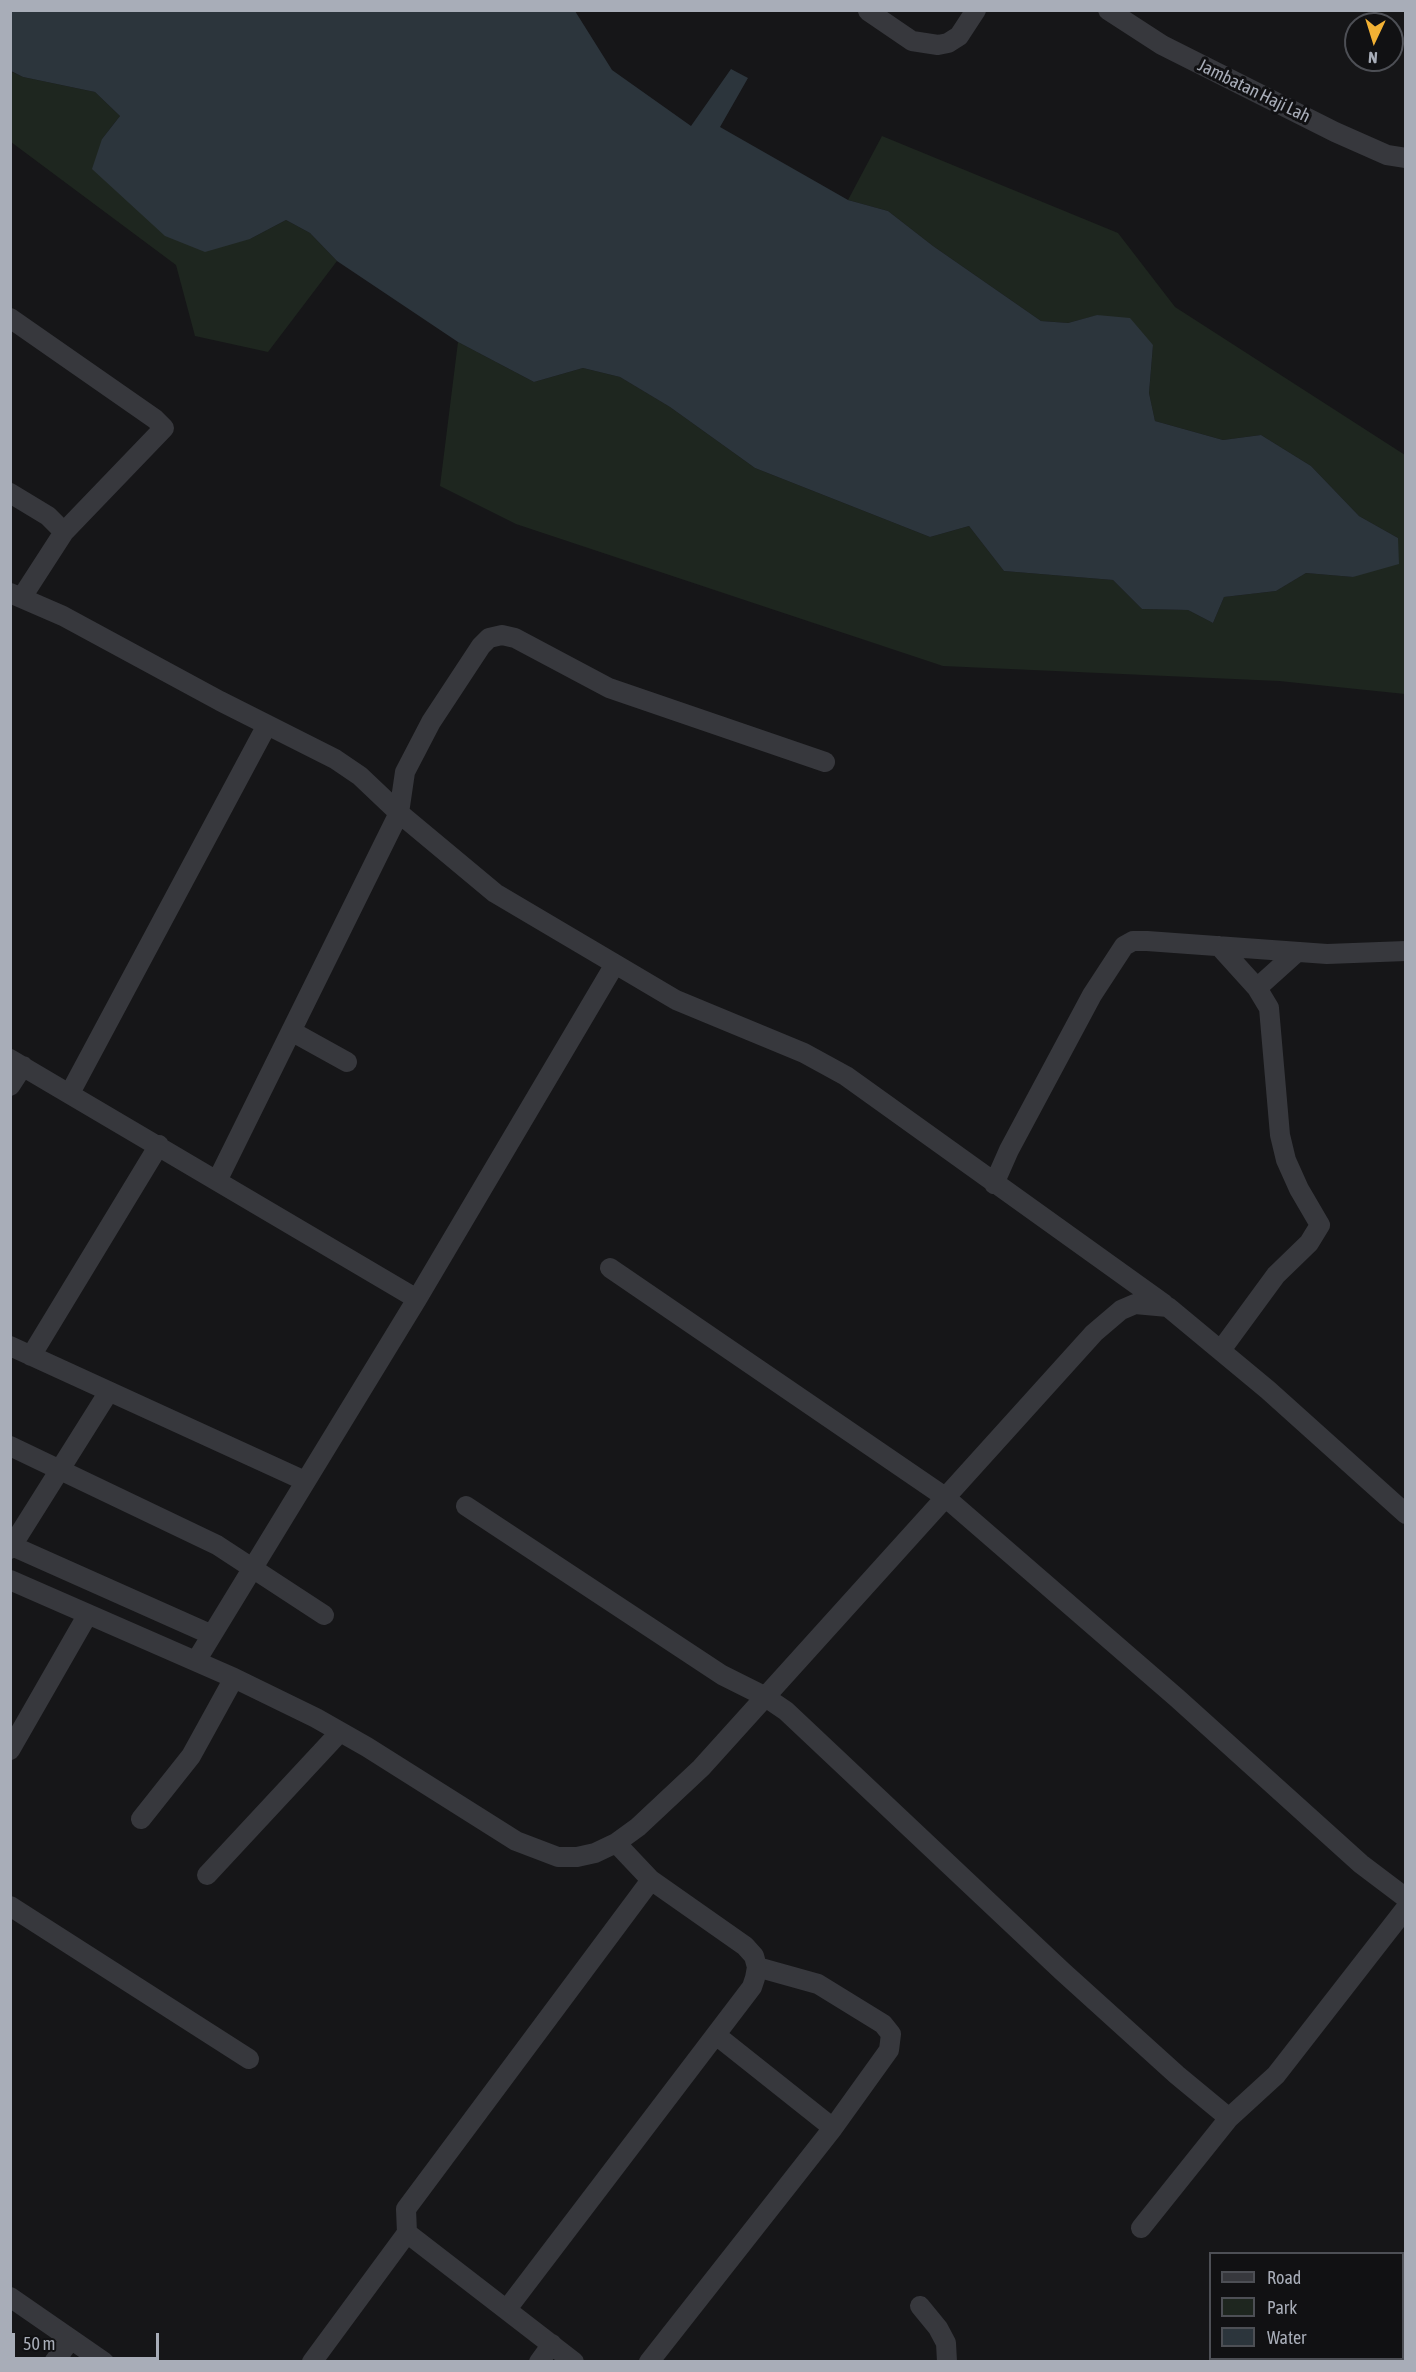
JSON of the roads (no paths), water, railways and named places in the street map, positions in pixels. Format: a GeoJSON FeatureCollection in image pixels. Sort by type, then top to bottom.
{"type":"FeatureCollection","features":[{"type":"Feature","properties":{"kind":"street"},"geometry":{"type":"LineString","coordinates":[[868,11],[912,41],[938,45],[948,43],[959,36],[976,10]]}},
{"type":"Feature","properties":{"kind":"street","name":"Jambatan Haji Lah"},"geometry":{"type":"LineString","coordinates":[[1108,10],[1162,45],[1335,132],[1387,155],[1406,158]]}},
{"type":"Feature","properties":{"kind":"street"},"geometry":{"type":"LineString","coordinates":[[10,318],[155,418],[164,428],[64,532],[16,595],[335,759],[360,776],[399,813],[495,893],[676,1000],[804,1053],[846,1076],[1168,1307],[1221,1350],[1406,1514]]}},
{"type":"Feature","properties":{"kind":"street"},"geometry":{"type":"LineString","coordinates":[[10,493],[48,516],[64,532]]}},
{"type":"Feature","properties":{"kind":"street"},"geometry":{"type":"LineString","coordinates":[[218,1179],[399,813],[405,772],[431,722],[481,646],[489,638],[502,635],[515,638],[609,688],[825,762]]}},
{"type":"Feature","properties":{"kind":"street"},"geometry":{"type":"LineString","coordinates":[[70,1093],[267,725]]}},
{"type":"Feature","properties":{"kind":"street"},"geometry":{"type":"LineString","coordinates":[[994,1184],[1009,1150],[1092,995],[1124,946],[1133,941],[1147,941],[1326,954],[1406,951]]}},
{"type":"Feature","properties":{"kind":"street"},"geometry":{"type":"LineString","coordinates":[[1219,946],[1257,988],[1269,1008],[1276,1101],[1286,1160],[1299,1189],[1320,1225],[1309,1243],[1276,1275],[1221,1350]]}},
{"type":"Feature","properties":{"kind":"street"},"geometry":{"type":"LineString","coordinates":[[1257,988],[1297,952]]}},
{"type":"Feature","properties":{"kind":"street"},"geometry":{"type":"LineString","coordinates":[[196,1661],[417,1299],[615,964]]}},
{"type":"Feature","properties":{"kind":"street"},"geometry":{"type":"LineString","coordinates":[[291,1031],[347,1062]]}},
{"type":"Feature","properties":{"kind":"street"},"geometry":{"type":"LineString","coordinates":[[10,1086],[17,1062],[159,1144],[417,1299]]}},
{"type":"Feature","properties":{"kind":"street"},"geometry":{"type":"LineString","coordinates":[[31,1356],[159,1144]]}},
{"type":"Feature","properties":{"kind":"street"},"geometry":{"type":"LineString","coordinates":[[610,1268],[945,1497],[1177,1698],[1362,1864],[1406,1898]]}},
{"type":"Feature","properties":{"kind":"street"},"geometry":{"type":"LineString","coordinates":[[10,1580],[234,1678],[340,1732],[516,1841],[558,1857],[577,1857],[595,1853],[616,1843],[662,1807],[701,1768],[1105,1321],[1135,1305],[1168,1307]]}},
{"type":"Feature","properties":{"kind":"street"},"geometry":{"type":"LineString","coordinates":[[10,1346],[108,1393],[305,1481]]}},
{"type":"Feature","properties":{"kind":"street"},"geometry":{"type":"LineString","coordinates":[[108,1393],[11,1547],[212,1635]]}},
{"type":"Feature","properties":{"kind":"street"},"geometry":{"type":"LineString","coordinates":[[10,1446],[217,1545],[324,1615]]}},
{"type":"Feature","properties":{"kind":"street"},"geometry":{"type":"LineString","coordinates":[[466,1506],[722,1676],[764,1696],[809,1732],[1062,1971],[1177,2075],[1229,2118]]}},
{"type":"Feature","properties":{"kind":"street"},"geometry":{"type":"LineString","coordinates":[[10,1750],[88,1614]]}},
{"type":"Feature","properties":{"kind":"street"},"geometry":{"type":"LineString","coordinates":[[141,1819],[191,1756],[234,1678]]}},
{"type":"Feature","properties":{"kind":"street"},"geometry":{"type":"LineString","coordinates":[[207,1875],[340,1732]]}},
{"type":"Feature","properties":{"kind":"street"},"geometry":{"type":"LineString","coordinates":[[507,2309],[752,1987],[757,1967],[754,1956],[744,1946],[651,1880],[616,1843]]}},
{"type":"Feature","properties":{"kind":"street"},"geometry":{"type":"LineString","coordinates":[[312,2361],[407,2233],[406,2209],[651,1880]]}},
{"type":"Feature","properties":{"kind":"street"},"geometry":{"type":"LineString","coordinates":[[10,1906],[249,2059]]}},
{"type":"Feature","properties":{"kind":"street"},"geometry":{"type":"LineString","coordinates":[[1141,2228],[1229,2118],[1256,2097],[1276,2075],[1406,1908]]}},
{"type":"Feature","properties":{"kind":"street"},"geometry":{"type":"LineString","coordinates":[[649,2361],[833,2128],[889,2050],[891,2034],[883,2024],[818,1984],[757,1967]]}},
{"type":"Feature","properties":{"kind":"street"},"geometry":{"type":"LineString","coordinates":[[716,2035],[833,2128]]}},
{"type":"Feature","properties":{"kind":"street"},"geometry":{"type":"LineString","coordinates":[[407,2233],[574,2361]]}},
{"type":"Feature","properties":{"kind":"street"},"geometry":{"type":"LineString","coordinates":[[10,2296],[104,2361]]}},
{"type":"Feature","properties":{"kind":"street"},"geometry":{"type":"LineString","coordinates":[[920,2306],[938,2328],[946,2343],[947,2361]]}},
{"type":"Feature","properties":{"kind":"street"},"geometry":{"type":"LineString","coordinates":[[54,2361],[71,2339]]}},
{"type":"Feature","properties":{"kind":"street"},"geometry":{"type":"LineString","coordinates":[[539,2361],[552,2344]]}},
{"type":"Feature","properties":{"kind":"water"},"geometry":{"type":"Polygon","coordinates":[[[10,11],[575,11],[612,70],[691,126],[731,69],[748,78],[720,127],[848,200],[888,211],[933,246],[1041,321],[1068,323],[1097,315],[1130,318],[1153,345],[1149,393],[1155,421],[1223,440],[1261,435],[1311,466],[1359,516],[1398,538],[1399,564],[1353,577],[1306,573],[1276,591],[1224,597],[1213,623],[1188,610],[1142,609],[1113,580],[1004,571],[969,526],[930,537],[755,468],[670,407],[620,377],[583,368],[534,382],[458,342],[337,261],[310,233],[286,220],[250,239],[205,252],[165,236],[92,169],[102,139],[120,116],[95,92],[23,77],[11,71],[10,11]]]}}]}
